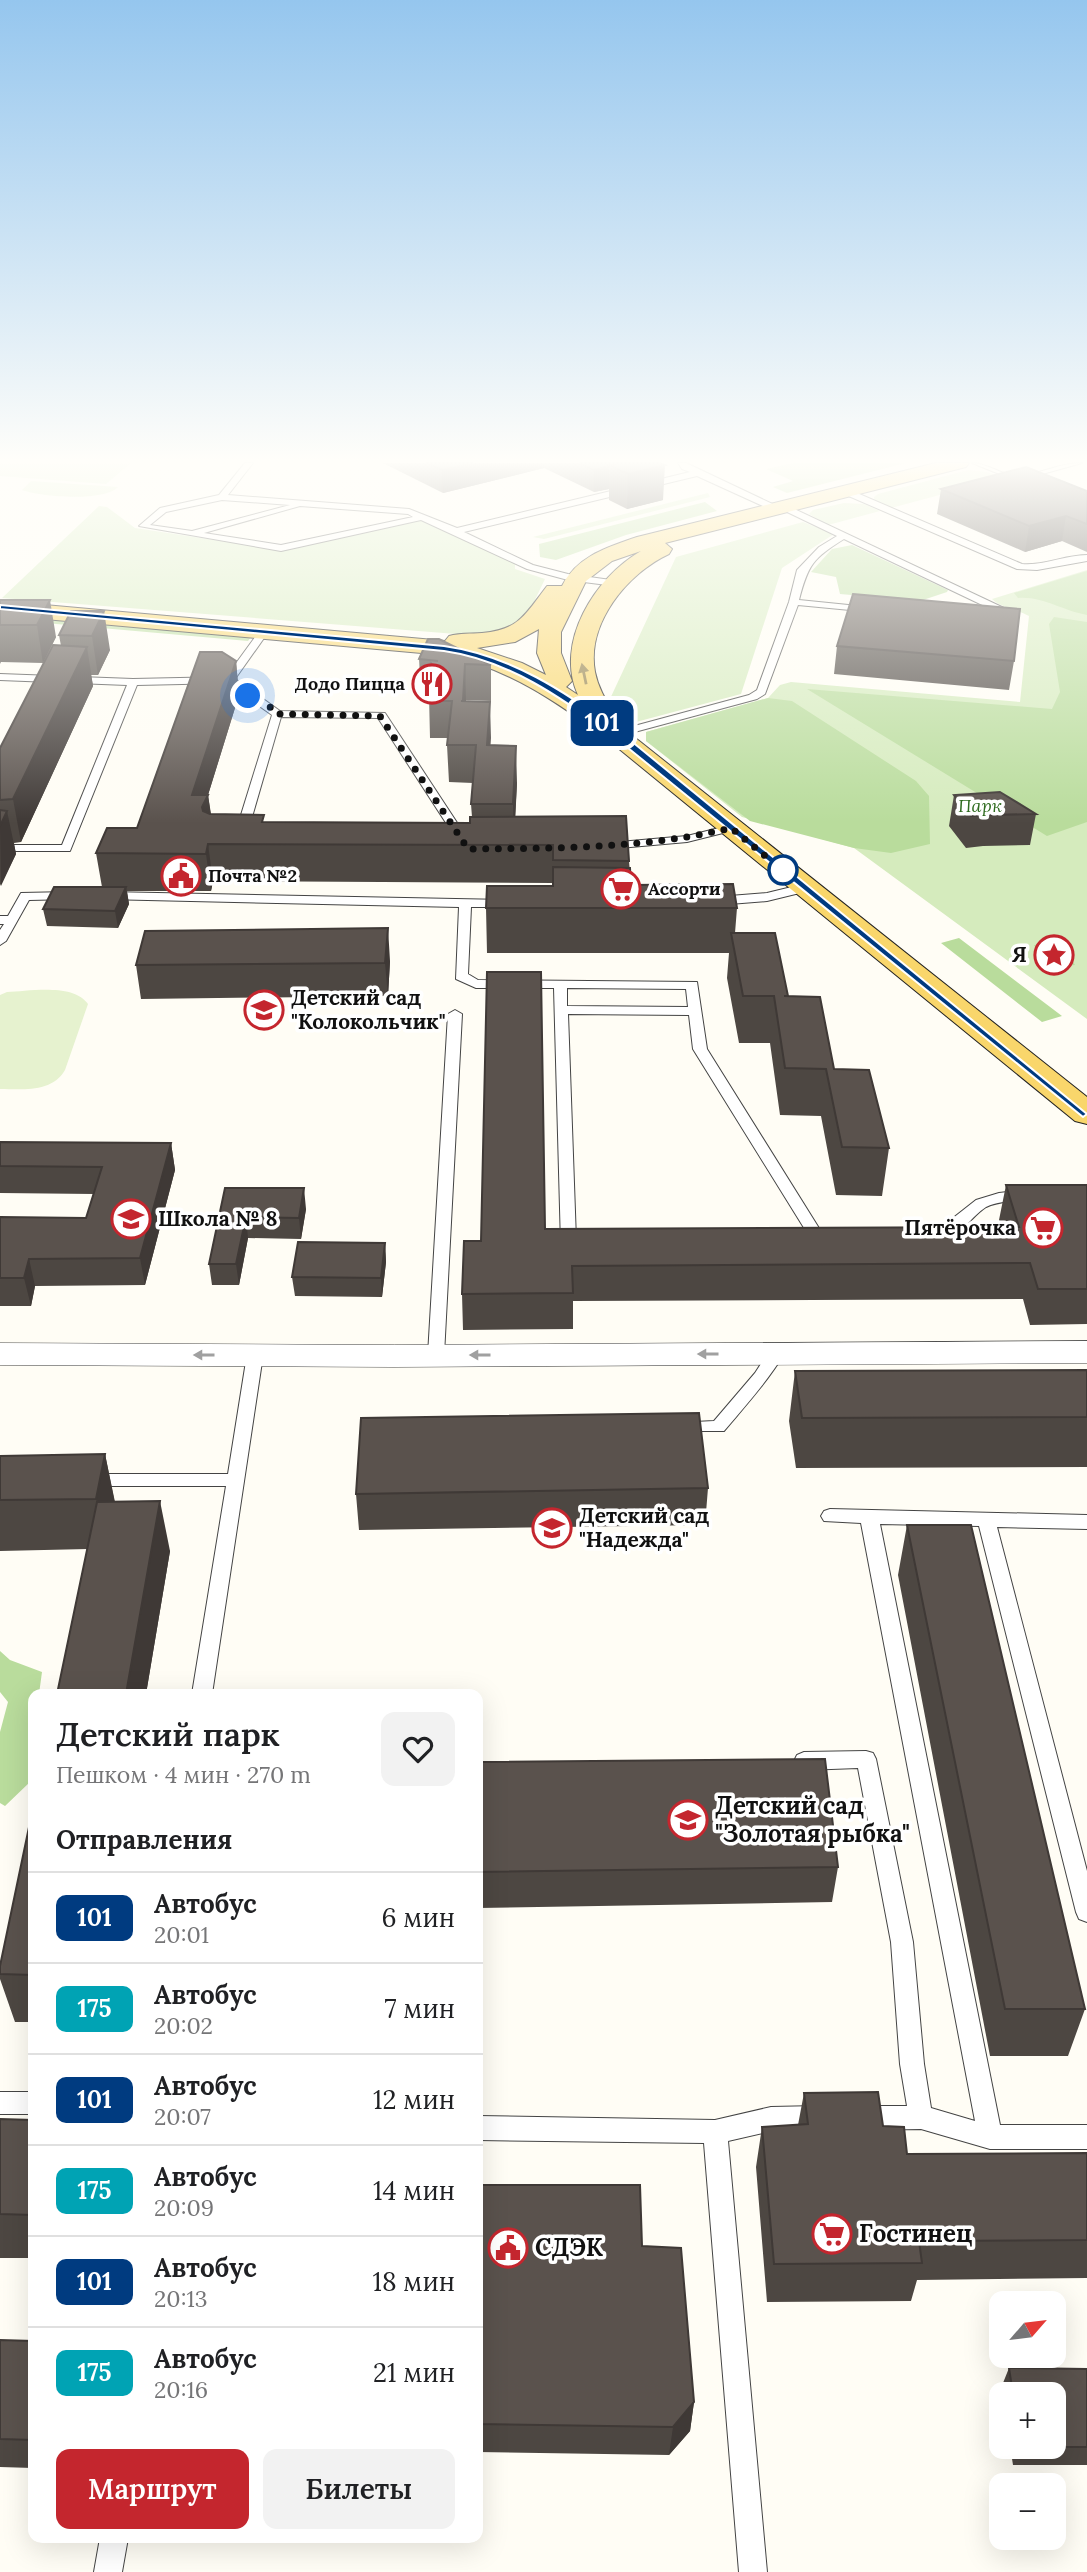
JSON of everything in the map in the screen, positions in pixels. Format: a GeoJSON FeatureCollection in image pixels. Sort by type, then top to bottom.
{"type":"FeatureCollection","features":[{"type":"Feature","properties":{"kind":"main road"},"geometry":{"type":"LineString","coordinates":[[414,642],[475,641],[513,634],[531,624],[557,588],[565,583]]}},
{"type":"Feature","properties":{"kind":"main road"},"geometry":{"type":"LineString","coordinates":[[560,681],[551,662],[548,643],[551,624],[571,583]]}},
{"type":"Feature","properties":{"kind":"main road"},"geometry":{"type":"LineString","coordinates":[[615,583],[591,624],[585,641],[582,666],[590,694],[615,733]]}},
{"type":"Feature","properties":{"kind":"main road"},"geometry":{"type":"LineString","coordinates":[[0,608],[473,646],[504,653],[542,668],[560,681],[588,713]]}},
{"type":"Feature","properties":{"kind":"main road"},"geometry":{"type":"LineString","coordinates":[[364,639],[471,652],[504,653],[548,643],[591,624]]}},
{"type":"Feature","properties":{"kind":"main road"},"geometry":{"type":"LineString","coordinates":[[471,652],[514,668],[588,713],[615,733],[1087,1114]]}},
{"type":"Feature","properties":{"kind":"street"},"geometry":{"type":"LineString","coordinates":[[0,1354],[1087,1352]]}},
{"type":"Feature","properties":{"kind":"lane"},"geometry":{"type":"LineString","coordinates":[[615,733],[753,697],[761,692],[800,583]]}},
{"type":"Feature","properties":{"kind":"lane"},"geometry":{"type":"LineString","coordinates":[[943,583],[1003,611],[1009,620],[997,626]]}},
{"type":"Feature","properties":{"kind":"lane"},"geometry":{"type":"LineString","coordinates":[[794,602],[873,610]]}},
{"type":"Feature","properties":{"kind":"lane"},"geometry":{"type":"LineString","coordinates":[[229,680],[264,631]]}},
{"type":"Feature","properties":{"kind":"lane"},"geometry":{"type":"LineString","coordinates":[[0,677],[133,682],[229,680],[248,696],[267,704],[277,714],[380,716],[468,849],[455,849]]}},
{"type":"Feature","properties":{"kind":"lane"},"geometry":{"type":"LineString","coordinates":[[0,849],[66,849],[133,682]]}},
{"type":"Feature","properties":{"kind":"lane"},"geometry":{"type":"LineString","coordinates":[[222,829],[246,817],[277,714]]}},
{"type":"Feature","properties":{"kind":"lane"},"geometry":{"type":"LineString","coordinates":[[597,846],[654,846],[731,828]]}},
{"type":"Feature","properties":{"kind":"lane"},"geometry":{"type":"LineString","coordinates":[[701,903],[766,897],[804,888]]}},
{"type":"Feature","properties":{"kind":"lane"},"geometry":{"type":"LineString","coordinates":[[0,941],[6,920],[25,896],[519,904]]}},
{"type":"Feature","properties":{"kind":"lane"},"geometry":{"type":"LineString","coordinates":[[466,904],[461,976],[476,984],[692,985],[700,1049],[818,1241]]}},
{"type":"Feature","properties":{"kind":"lane"},"geometry":{"type":"LineString","coordinates":[[560,984],[569,1245],[597,1244]]}},
{"type":"Feature","properties":{"kind":"lane"},"geometry":{"type":"LineString","coordinates":[[561,1010],[695,1011]]}},
{"type":"Feature","properties":{"kind":"lane"},"geometry":{"type":"LineString","coordinates":[[436,1355],[455,1014]]}},
{"type":"Feature","properties":{"kind":"lane"},"geometry":{"type":"LineString","coordinates":[[921,1239],[933,1239],[954,1230],[978,1206],[999,1197],[1038,1193]]}},
{"type":"Feature","properties":{"kind":"lane"},"geometry":{"type":"LineString","coordinates":[[662,1428],[718,1427],[761,1377],[776,1354]]}},
{"type":"Feature","properties":{"kind":"lane"},"geometry":{"type":"LineString","coordinates":[[203,1689],[255,1355]]}},
{"type":"Feature","properties":{"kind":"lane"},"geometry":{"type":"LineString","coordinates":[[69,1480],[235,1480]]}},
{"type":"Feature","properties":{"kind":"lane"},"geometry":{"type":"LineString","coordinates":[[830,1516],[1087,1522]]}},
{"type":"Feature","properties":{"kind":"lane"},"geometry":{"type":"LineString","coordinates":[[869,1516],[990,2137]]}},
{"type":"Feature","properties":{"kind":"lane"},"geometry":{"type":"LineString","coordinates":[[986,1519],[1087,1912]]}},
{"type":"Feature","properties":{"kind":"lane"},"geometry":{"type":"LineString","coordinates":[[786,1762],[866,1759],[902,1942],[912,2064],[921,2117]]}},
{"type":"Feature","properties":{"kind":"lane"},"geometry":{"type":"LineString","coordinates":[[0,2104],[28,2103]]}},
{"type":"Feature","properties":{"kind":"lane"},"geometry":{"type":"LineString","coordinates":[[483,2128],[715,2132],[771,2119],[921,2117],[990,2137],[1087,2137]]}},
{"type":"Feature","properties":{"kind":"lane"},"geometry":{"type":"LineString","coordinates":[[715,2132],[753,2572]]}},
{"type":"Feature","properties":{"kind":"lane"},"geometry":{"type":"LineString","coordinates":[[108,2572],[113,2543]]}},
{"type":"Feature","properties":{"kind":"green space"},"geometry":{"type":"Polygon","coordinates":[[[18,583],[543,583],[531,608],[519,624],[502,631],[469,635],[2,598],[18,583]]]}},
{"type":"Feature","properties":{"kind":"green space"},"geometry":{"type":"Polygon","coordinates":[[[664,583],[777,583],[741,694],[636,722],[609,701],[664,583]]]}},
{"type":"Feature","properties":{"kind":"green space"},"geometry":{"type":"Polygon","coordinates":[[[837,583],[933,583],[948,590],[920,601],[840,594],[837,583]]]}},
{"type":"Feature","properties":{"kind":"green space","name":"Парк"},"geometry":{"type":"Polygon","coordinates":[[[1044,583],[1087,583],[1087,1019],[854,848],[742,817],[646,741],[646,732],[768,698],[780,685],[791,682],[1020,702],[1029,616],[992,599],[1044,583]]]}},
{"type":"Feature","properties":{"kind":"green space"},"geometry":{"type":"Polygon","coordinates":[[[1047,583],[1087,583],[1087,615],[1036,599],[1018,598],[1014,593],[1047,583]]]}},
{"type":"Feature","properties":{"kind":"green space"},"geometry":{"type":"Polygon","coordinates":[[[0,616],[251,637],[248,641],[0,619],[0,616]]]}},
{"type":"Feature","properties":{"kind":"green space"},"geometry":{"type":"Polygon","coordinates":[[[1054,617],[1087,622],[1087,822],[1047,836],[807,689],[1052,709],[1060,692],[1049,624],[1054,617]]]}},
{"type":"Feature","properties":{"kind":"green space"},"geometry":{"type":"Polygon","coordinates":[[[768,698],[792,701],[916,781],[929,796],[930,844],[891,853],[854,848],[750,821],[646,741],[646,732],[768,698]]]}},
{"type":"Feature","properties":{"kind":"green space"},"geometry":{"type":"Polygon","coordinates":[[[959,938],[1062,1016],[1042,1022],[941,943],[959,938]]]}},
{"type":"Feature","properties":{"kind":"green space"},"geometry":{"type":"Polygon","coordinates":[[[1061,943],[1075,965],[1048,967],[1034,945],[1061,943]]]}},
{"type":"Feature","properties":{"kind":"green space"},"geometry":{"type":"Polygon","coordinates":[[[62,991],[81,997],[88,1004],[65,1070],[52,1083],[36,1088],[0,1089],[0,995],[7,992],[62,991]]]}},
{"type":"Feature","properties":{"kind":"green space"},"geometry":{"type":"Polygon","coordinates":[[[0,1651],[10,1660],[42,1672],[40,1689],[28,1689],[28,1784],[5,1806],[0,1803],[0,1732],[8,1702],[0,1692],[0,1651]]]}},
{"type":"Feature","properties":{"kind":"building"},"geometry":{"type":"Polygon","coordinates":[[[853,594],[1020,609],[1014,661],[837,646],[853,594]]]}},
{"type":"Feature","properties":{"kind":"building"},"geometry":{"type":"Polygon","coordinates":[[[0,600],[50,600],[37,625],[0,625],[0,600]]]}},
{"type":"Feature","properties":{"kind":"building"},"geometry":{"type":"Polygon","coordinates":[[[71,611],[104,611],[92,636],[59,635],[71,611]]]}},
{"type":"Feature","properties":{"kind":"building"},"geometry":{"type":"Polygon","coordinates":[[[428,639],[439,639],[491,665],[465,664],[461,701],[490,702],[487,745],[516,746],[513,804],[471,804],[476,745],[447,745],[452,701],[428,701],[431,661],[438,661],[419,659],[428,639]]]}},
{"type":"Feature","properties":{"kind":"building"},"geometry":{"type":"Polygon","coordinates":[[[53,645],[87,647],[13,799],[0,800],[0,748],[53,645]]]}},
{"type":"Feature","properties":{"kind":"building"},"geometry":{"type":"Polygon","coordinates":[[[200,652],[222,652],[236,661],[192,795],[208,795],[202,807],[203,811],[210,814],[264,815],[262,822],[470,823],[470,817],[626,816],[629,861],[553,860],[553,845],[208,844],[206,854],[96,853],[107,828],[137,828],[200,652]]]}},
{"type":"Feature","properties":{"kind":"building"},"geometry":{"type":"Polygon","coordinates":[[[1000,792],[1036,814],[971,816],[954,795],[1000,792]]]}},
{"type":"Feature","properties":{"kind":"building"},"geometry":{"type":"Polygon","coordinates":[[[0,810],[7,811],[0,826],[0,810]]]}},
{"type":"Feature","properties":{"kind":"building"},"geometry":{"type":"Polygon","coordinates":[[[553,867],[630,868],[631,885],[733,884],[737,908],[486,908],[487,886],[553,886],[553,867]]]}},
{"type":"Feature","properties":{"kind":"building"},"geometry":{"type":"Polygon","coordinates":[[[54,887],[126,887],[115,911],[43,909],[54,887]]]}},
{"type":"Feature","properties":{"kind":"building"},"geometry":{"type":"Polygon","coordinates":[[[388,928],[385,963],[136,965],[145,931],[388,928]]]}},
{"type":"Feature","properties":{"kind":"building"},"geometry":{"type":"Polygon","coordinates":[[[731,933],[775,933],[788,996],[784,996],[820,997],[834,1069],[869,1070],[889,1148],[842,1147],[826,1069],[785,1068],[774,996],[743,996],[731,933]]]}},
{"type":"Feature","properties":{"kind":"building"},"geometry":{"type":"Polygon","coordinates":[[[487,972],[541,972],[545,1229],[1019,1227],[1006,1185],[1087,1185],[1087,1289],[1038,1289],[1030,1263],[572,1266],[573,1293],[462,1294],[464,1241],[481,1241],[487,972]]]}},
{"type":"Feature","properties":{"kind":"building"},"geometry":{"type":"Polygon","coordinates":[[[0,1142],[171,1143],[140,1258],[29,1259],[24,1278],[0,1278],[0,1217],[86,1218],[102,1167],[0,1166],[0,1142]]]}},
{"type":"Feature","properties":{"kind":"building"},"geometry":{"type":"Polygon","coordinates":[[[225,1188],[304,1188],[299,1218],[246,1217],[236,1264],[209,1264],[225,1188]]]}},
{"type":"Feature","properties":{"kind":"building"},"geometry":{"type":"Polygon","coordinates":[[[298,1242],[385,1243],[381,1278],[292,1277],[298,1242]]]}},
{"type":"Feature","properties":{"kind":"building"},"geometry":{"type":"Polygon","coordinates":[[[1087,1370],[1087,1417],[802,1418],[795,1371],[1087,1370]]]}},
{"type":"Feature","properties":{"kind":"building"},"geometry":{"type":"Polygon","coordinates":[[[699,1413],[708,1488],[356,1494],[361,1418],[699,1413]]]}},
{"type":"Feature","properties":{"kind":"building"},"geometry":{"type":"Polygon","coordinates":[[[105,1454],[96,1499],[0,1500],[0,1456],[105,1454]]]}},
{"type":"Feature","properties":{"kind":"building"},"geometry":{"type":"Polygon","coordinates":[[[160,1501],[127,1689],[58,1689],[97,1502],[160,1501]]]}},
{"type":"Feature","properties":{"kind":"building"},"geometry":{"type":"Polygon","coordinates":[[[907,1525],[971,1525],[1085,2009],[1005,2009],[907,1525]]]}},
{"type":"Feature","properties":{"kind":"building"},"geometry":{"type":"Polygon","coordinates":[[[825,1759],[838,1867],[483,1872],[483,1762],[825,1759]]]}},
{"type":"Feature","properties":{"kind":"building"},"geometry":{"type":"Polygon","coordinates":[[[28,1832],[28,1975],[0,1974],[28,1832]]]}},
{"type":"Feature","properties":{"kind":"building"},"geometry":{"type":"Polygon","coordinates":[[[878,2092],[883,2126],[904,2127],[907,2154],[1087,2153],[1087,2240],[919,2241],[922,2263],[774,2264],[762,2127],[808,2124],[804,2093],[878,2092]]]}},
{"type":"Feature","properties":{"kind":"building"},"geometry":{"type":"Polygon","coordinates":[[[0,2119],[28,2120],[28,2215],[0,2214],[0,2119]]]}},
{"type":"Feature","properties":{"kind":"building"},"geometry":{"type":"Polygon","coordinates":[[[483,2185],[640,2185],[642,2246],[681,2248],[694,2402],[673,2427],[483,2424],[483,2185]]]}},
{"type":"Feature","properties":{"kind":"building"},"geometry":{"type":"Polygon","coordinates":[[[0,2340],[28,2341],[28,2440],[0,2439],[0,2340]]]}},
{"type":"Feature","properties":{"kind":"building"},"geometry":{"type":"Polygon","coordinates":[[[1009,2368],[1087,2369],[1087,2447],[1066,2447],[1066,2382],[1011,2382],[1009,2368]]]}},
{"type":"Feature","properties":{"kind":"bus line","name":"101"},"geometry":{"type":"LineString","coordinates":[[0,608],[364,639],[471,652],[500,661],[554,691],[615,733],[1087,1114]]}},
{"type":"Feature","properties":{"kind":"place","name":"Додо Пицца"},"geometry":{"type":"Point","coordinates":[432,684]}},
{"type":"Feature","properties":{"kind":"place","name":"Почта №2"},"geometry":{"type":"Point","coordinates":[181,876]}},
{"type":"Feature","properties":{"kind":"place","name":"Ассорти"},"geometry":{"type":"Point","coordinates":[621,889]}},
{"type":"Feature","properties":{"kind":"place","name":"Я"},"geometry":{"type":"Point","coordinates":[1054,955]}},
{"type":"Feature","properties":{"kind":"place","name":"Детский сад \"Колокольчик\""},"geometry":{"type":"Point","coordinates":[264,1010]}},
{"type":"Feature","properties":{"kind":"place","name":"Школа № 8"},"geometry":{"type":"Point","coordinates":[131,1219]}},
{"type":"Feature","properties":{"kind":"place","name":"Пятёрочка"},"geometry":{"type":"Point","coordinates":[1043,1228]}},
{"type":"Feature","properties":{"kind":"place","name":"Детский сад \"Надежда\""},"geometry":{"type":"Point","coordinates":[552,1528]}},
{"type":"Feature","properties":{"kind":"place","name":"Детский сад \"Золотая рыбка\""},"geometry":{"type":"Point","coordinates":[688,1820]}},
{"type":"Feature","properties":{"kind":"place","name":"Гостинец"},"geometry":{"type":"Point","coordinates":[832,2234]}},
{"type":"Feature","properties":{"kind":"place","name":"СДЭК"},"geometry":{"type":"Point","coordinates":[508,2248]}},
{"type":"Feature","properties":{"kind":"route"},"geometry":{"type":"LineString","coordinates":[[248,696],[267,704],[277,714],[380,716],[468,849],[653,843],[687,839],[731,828],[786,873],[783,870]]}}]}
